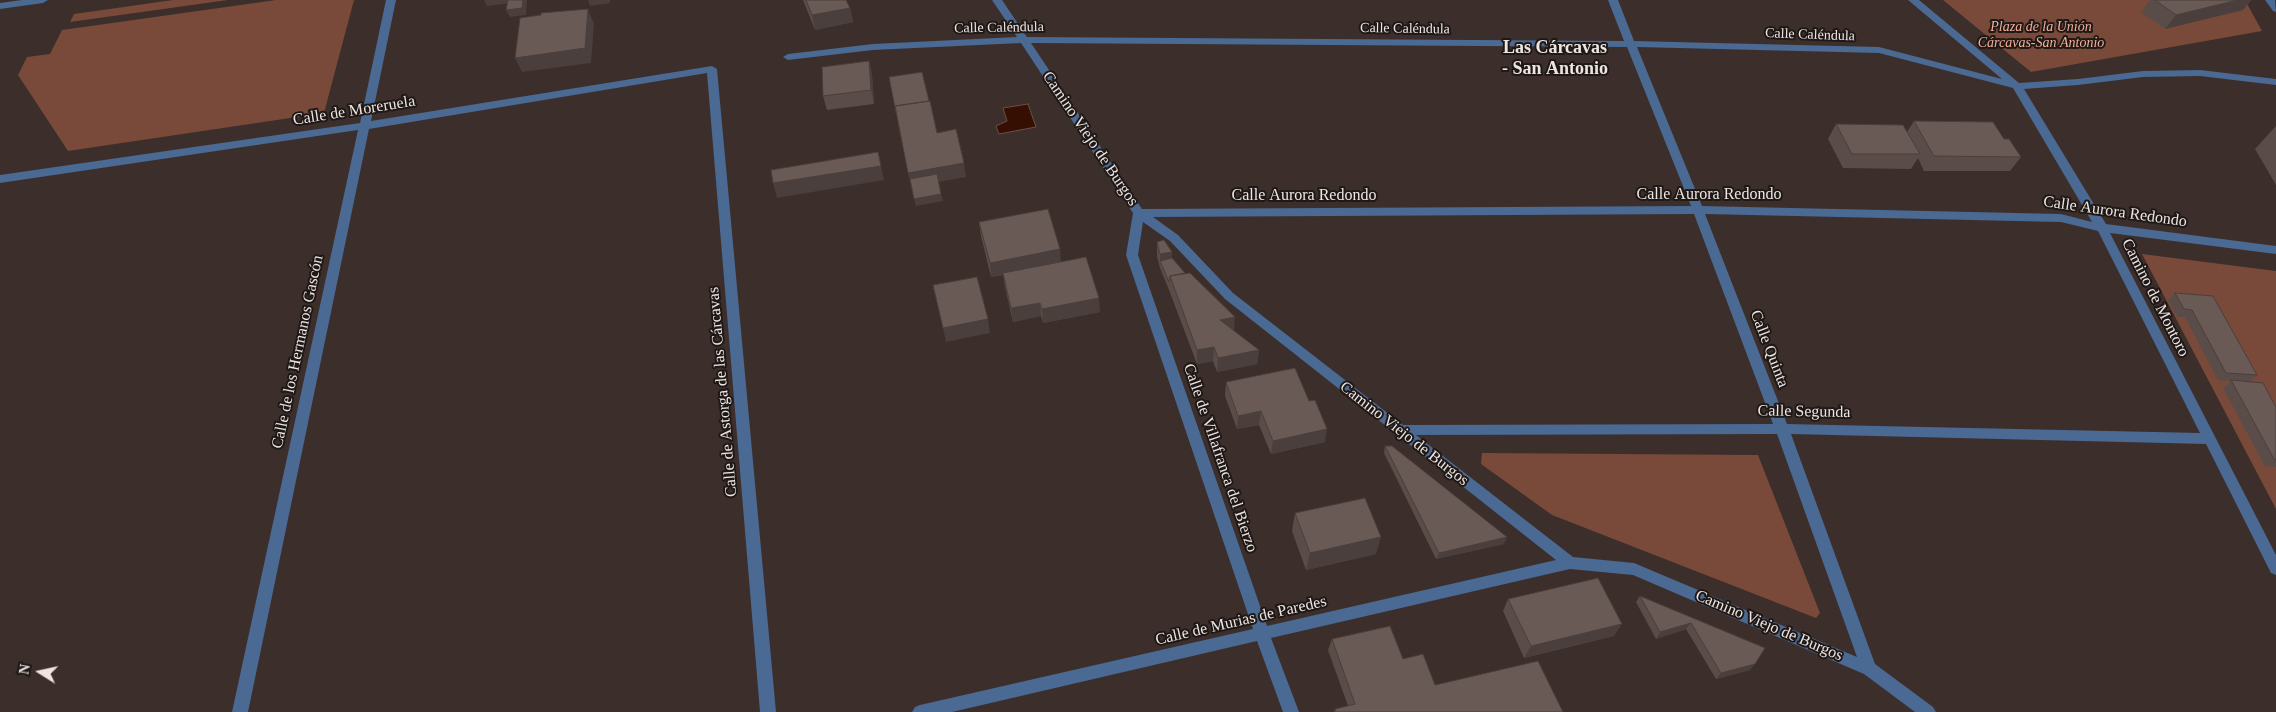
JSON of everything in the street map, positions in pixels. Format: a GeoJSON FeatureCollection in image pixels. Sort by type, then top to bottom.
{"type":"FeatureCollection","features":[{"type":"Feature","properties":{"kind":"street"},"geometry":{"type":"LineString","coordinates":[[0,6],[43,0]]}},
{"type":"Feature","properties":{"kind":"street","name":"Calle de los Hermanos Gascón"},"geometry":{"type":"LineString","coordinates":[[240,712],[391,0]]}},
{"type":"Feature","properties":{"kind":"street","name":"Camino Viejo de Burgos"},"geometry":{"type":"LineString","coordinates":[[997,0],[1139,213],[1174,238],[1229,296],[1570,563],[1634,569],[1870,669],[1928,712]]}},
{"type":"Feature","properties":{"kind":"street","name":"Calle Quinta"},"geometry":{"type":"LineString","coordinates":[[1613,0],[1698,210],[1782,429],[1870,669]]}},
{"type":"Feature","properties":{"kind":"street","name":"Camino de Montoro"},"geometry":{"type":"LineString","coordinates":[[1914,0],[2017,86],[2102,228],[2276,569]]}},
{"type":"Feature","properties":{"kind":"street"},"geometry":{"type":"LineString","coordinates":[[2270,0],[2276,9]]}},
{"type":"Feature","properties":{"kind":"street","name":"Calle Caléndula"},"geometry":{"type":"LineString","coordinates":[[788,57],[873,47],[1024,41],[1630,45],[1879,50],[2017,86],[2078,82],[2143,74],[2200,73],[2276,82]]}},
{"type":"Feature","properties":{"kind":"street","name":"Calle de Moreruela"},"geometry":{"type":"LineString","coordinates":[[0,179],[364,126],[712,69]]}},
{"type":"Feature","properties":{"kind":"street","name":"Calle de Astorga de las Cárcavas"},"geometry":{"type":"LineString","coordinates":[[712,69],[768,712]]}},
{"type":"Feature","properties":{"kind":"street","name":"Calle Aurora Redondo"},"geometry":{"type":"LineString","coordinates":[[1139,213],[1698,210],[2061,218],[2102,228],[2276,250]]}},
{"type":"Feature","properties":{"kind":"street","name":"Calle de Villafranca del Bierzo"},"geometry":{"type":"LineString","coordinates":[[1139,213],[1132,255],[1262,634],[1291,712]]}},
{"type":"Feature","properties":{"kind":"street","name":"Calle Segunda"},"geometry":{"type":"LineString","coordinates":[[1399,430],[1782,429],[2209,439]]}},
{"type":"Feature","properties":{"kind":"street","name":"Calle de Murias de Paredes"},"geometry":{"type":"LineString","coordinates":[[920,712],[1570,563]]}},
{"type":"Feature","properties":{"kind":"green space"},"geometry":{"type":"Polygon","coordinates":[[[173,0],[228,0],[70,22],[74,14],[173,0]]]}},
{"type":"Feature","properties":{"kind":"green space"},"geometry":{"type":"Polygon","coordinates":[[[276,0],[354,0],[324,113],[68,151],[18,75],[27,57],[50,54],[62,30],[276,0]]]}},
{"type":"Feature","properties":{"kind":"green space","name":"Plaza de la Unión Cárcavas-San Antonio"},"geometry":{"type":"Polygon","coordinates":[[[1943,0],[2245,0],[2262,31],[2031,72],[1943,0]]]}},
{"type":"Feature","properties":{"kind":"green space"},"geometry":{"type":"Polygon","coordinates":[[[2142,254],[2276,271],[2276,509],[2142,254]]]}},
{"type":"Feature","properties":{"kind":"green space"},"geometry":{"type":"Polygon","coordinates":[[[1482,453],[1758,455],[1820,613],[1816,618],[1552,515],[1481,464],[1482,453]]]}},
{"type":"Feature","properties":{"kind":"shaded area"},"geometry":{"type":"Polygon","coordinates":[[[1028,104],[1036,127],[999,134],[996,126],[1007,121],[1003,108],[1028,104]]]}},
{"type":"Feature","properties":{"kind":"building"},"geometry":{"type":"Polygon","coordinates":[[[508,0],[523,0],[522,8],[506,10],[508,0]]]}},
{"type":"Feature","properties":{"kind":"building"},"geometry":{"type":"Polygon","coordinates":[[[806,0],[846,0],[850,8],[812,15],[806,0]]]}},
{"type":"Feature","properties":{"kind":"building"},"geometry":{"type":"Polygon","coordinates":[[[2155,0],[2238,0],[2176,15],[2155,0]]]}},
{"type":"Feature","properties":{"kind":"building"},"geometry":{"type":"Polygon","coordinates":[[[588,9],[585,48],[515,58],[520,18],[541,15],[541,13],[588,9]]]}},
{"type":"Feature","properties":{"kind":"building"},"geometry":{"type":"Polygon","coordinates":[[[869,61],[871,90],[823,96],[822,67],[869,61]]]}},
{"type":"Feature","properties":{"kind":"building"},"geometry":{"type":"Polygon","coordinates":[[[922,72],[929,101],[895,106],[896,113],[889,77],[922,72]]]}},
{"type":"Feature","properties":{"kind":"building"},"geometry":{"type":"Polygon","coordinates":[[[930,101],[937,133],[956,129],[964,163],[908,173],[895,106],[930,101]]]}},
{"type":"Feature","properties":{"kind":"building"},"geometry":{"type":"Polygon","coordinates":[[[1914,121],[1993,122],[2004,139],[2009,139],[2021,157],[1934,156],[1914,121]]]}},
{"type":"Feature","properties":{"kind":"building"},"geometry":{"type":"Polygon","coordinates":[[[1836,124],[1903,125],[1920,154],[1852,154],[1836,124]]]}},
{"type":"Feature","properties":{"kind":"building"},"geometry":{"type":"Polygon","coordinates":[[[878,152],[881,166],[773,183],[771,170],[878,152]]]}},
{"type":"Feature","properties":{"kind":"building"},"geometry":{"type":"Polygon","coordinates":[[[937,174],[941,194],[914,199],[910,179],[937,174]]]}},
{"type":"Feature","properties":{"kind":"building"},"geometry":{"type":"Polygon","coordinates":[[[1048,209],[1060,249],[990,263],[979,222],[1048,209]]]}},
{"type":"Feature","properties":{"kind":"building"},"geometry":{"type":"Polygon","coordinates":[[[1164,240],[1172,252],[1160,254],[1157,242],[1164,240]]]}},
{"type":"Feature","properties":{"kind":"building"},"geometry":{"type":"Polygon","coordinates":[[[1086,257],[1099,298],[1042,309],[1040,303],[1011,308],[1003,273],[1086,257]]]}},
{"type":"Feature","properties":{"kind":"building"},"geometry":{"type":"Polygon","coordinates":[[[1172,258],[1185,273],[1170,276],[1169,282],[1160,261],[1172,258]]]}},
{"type":"Feature","properties":{"kind":"building"},"geometry":{"type":"Polygon","coordinates":[[[1190,273],[1235,317],[1220,320],[1259,350],[1218,358],[1214,347],[1197,350],[1170,276],[1190,273]]]}},
{"type":"Feature","properties":{"kind":"building"},"geometry":{"type":"Polygon","coordinates":[[[977,277],[988,319],[943,328],[933,285],[977,277]]]}},
{"type":"Feature","properties":{"kind":"building"},"geometry":{"type":"Polygon","coordinates":[[[2175,293],[2213,296],[2257,375],[2226,373],[2192,310],[2184,309],[2175,293]]]}},
{"type":"Feature","properties":{"kind":"building"},"geometry":{"type":"Polygon","coordinates":[[[1295,368],[1309,401],[1315,400],[1327,429],[1273,441],[1261,411],[1238,416],[1226,382],[1295,368]]]}},
{"type":"Feature","properties":{"kind":"building"},"geometry":{"type":"Polygon","coordinates":[[[2231,380],[2263,383],[2276,407],[2276,460],[2274,459],[2231,380]]]}},
{"type":"Feature","properties":{"kind":"building"},"geometry":{"type":"Polygon","coordinates":[[[1385,446],[1392,446],[1507,537],[1439,553],[1385,446]]]}},
{"type":"Feature","properties":{"kind":"building"},"geometry":{"type":"Polygon","coordinates":[[[1365,498],[1381,537],[1310,553],[1295,513],[1365,498]]]}},
{"type":"Feature","properties":{"kind":"building"},"geometry":{"type":"Polygon","coordinates":[[[1598,578],[1622,624],[1531,646],[1508,599],[1598,578]]]}},
{"type":"Feature","properties":{"kind":"building"},"geometry":{"type":"Polygon","coordinates":[[[1640,596],[1765,648],[1755,664],[1721,673],[1691,623],[1660,632],[1640,596]]]}},
{"type":"Feature","properties":{"kind":"building"},"geometry":{"type":"Polygon","coordinates":[[[1390,626],[1403,659],[1423,654],[1435,685],[1538,661],[1563,712],[1336,712],[1335,709],[1355,704],[1332,639],[1390,626]]]}},
{"type":"Feature","properties":{"kind":"district","name":"Las Cárcavas - San Antonio"},"geometry":{"type":"Point","coordinates":[1555,58]}}]}
